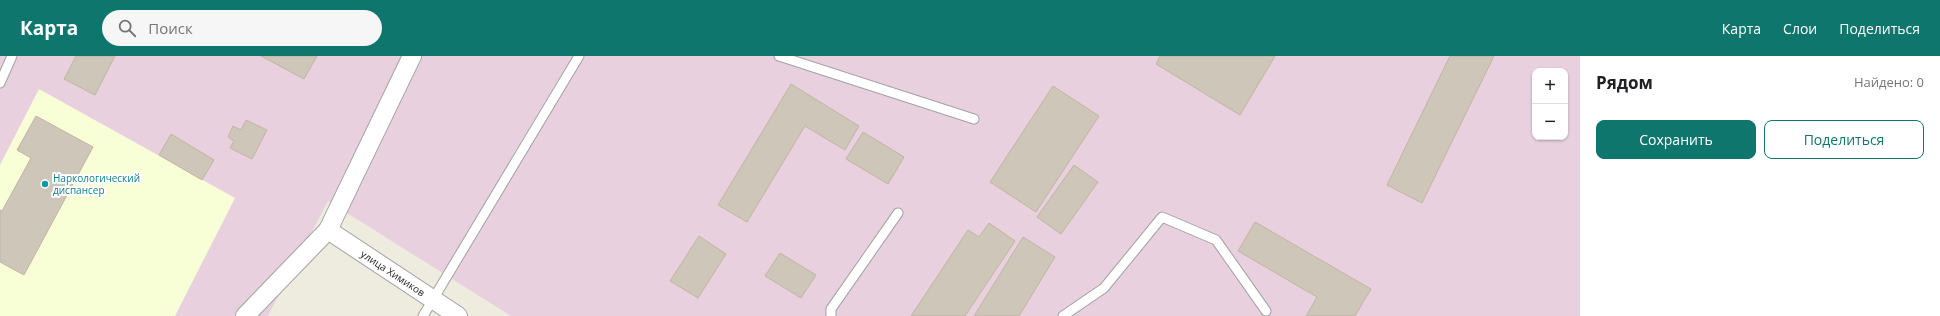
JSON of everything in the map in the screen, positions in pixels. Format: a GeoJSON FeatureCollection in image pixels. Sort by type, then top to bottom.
{"type":"FeatureCollection","features":[{"type":"Feature","properties":{"kind":"street"},"geometry":{"type":"LineString","coordinates":[[245,316],[328,230],[412,56]]}},
{"type":"Feature","properties":{"kind":"street","name":"улица Химиков"},"geometry":{"type":"LineString","coordinates":[[328,230],[458,316]]}},
{"type":"Feature","properties":{"kind":"lane"},"geometry":{"type":"LineString","coordinates":[[0,83],[12,56]]}},
{"type":"Feature","properties":{"kind":"lane"},"geometry":{"type":"LineString","coordinates":[[423,316],[578,56]]}},
{"type":"Feature","properties":{"kind":"lane"},"geometry":{"type":"LineString","coordinates":[[779,56],[974,119]]}},
{"type":"Feature","properties":{"kind":"lane"},"geometry":{"type":"LineString","coordinates":[[831,316],[831,309],[898,213]]}},
{"type":"Feature","properties":{"kind":"lane"},"geometry":{"type":"LineString","coordinates":[[1063,316],[1104,288],[1162,216],[1216,240],[1266,311]]}},
{"type":"Feature","properties":{"kind":"shaded area"},"geometry":{"type":"Polygon","coordinates":[[[0,56],[1580,56],[1580,316],[511,316],[328,201],[268,316],[0,316],[0,56]]]}},
{"type":"Feature","properties":{"kind":"shaded area"},"geometry":{"type":"Polygon","coordinates":[[[39,89],[235,198],[175,316],[0,316],[0,165],[39,89]]]}},
{"type":"Feature","properties":{"kind":"building"},"geometry":{"type":"Polygon","coordinates":[[[76,56],[115,56],[95,95],[64,79],[76,56]]]}},
{"type":"Feature","properties":{"kind":"building"},"geometry":{"type":"Polygon","coordinates":[[[261,56],[317,56],[304,79],[261,56]]]}},
{"type":"Feature","properties":{"kind":"building"},"geometry":{"type":"Polygon","coordinates":[[[1160,56],[1275,56],[1240,115],[1156,64],[1160,56]]]}},
{"type":"Feature","properties":{"kind":"building"},"geometry":{"type":"Polygon","coordinates":[[[1450,56],[1494,56],[1422,203],[1387,185],[1450,56]]]}},
{"type":"Feature","properties":{"kind":"building"},"geometry":{"type":"Polygon","coordinates":[[[791,84],[859,126],[845,150],[805,126],[747,222],[718,205],[791,84]]]}},
{"type":"Feature","properties":{"kind":"building"},"geometry":{"type":"Polygon","coordinates":[[[1053,86],[1099,116],[1036,212],[990,182],[1053,86]]]}},
{"type":"Feature","properties":{"kind":"building","name":"Наркологический диспансер"},"geometry":{"type":"Polygon","coordinates":[[[36,116],[93,147],[24,275],[0,262],[0,210],[2,211],[31,158],[17,150],[36,116]]]}},
{"type":"Feature","properties":{"kind":"building"},"geometry":{"type":"Polygon","coordinates":[[[246,120],[267,130],[252,159],[230,148],[234,141],[228,137],[233,126],[241,130],[246,120]]]}},
{"type":"Feature","properties":{"kind":"building"},"geometry":{"type":"Polygon","coordinates":[[[863,132],[904,157],[888,184],[846,159],[863,132]]]}},
{"type":"Feature","properties":{"kind":"building"},"geometry":{"type":"Polygon","coordinates":[[[171,134],[214,160],[202,180],[159,155],[171,134]]]}},
{"type":"Feature","properties":{"kind":"building"},"geometry":{"type":"Polygon","coordinates":[[[1074,165],[1098,182],[1061,234],[1037,217],[1074,165]]]}},
{"type":"Feature","properties":{"kind":"building"},"geometry":{"type":"Polygon","coordinates":[[[1255,222],[1371,289],[1355,316],[1306,316],[1317,297],[1238,251],[1255,222]]]}},
{"type":"Feature","properties":{"kind":"building"},"geometry":{"type":"Polygon","coordinates":[[[989,223],[1015,241],[965,316],[911,316],[968,230],[979,237],[989,223]]]}},
{"type":"Feature","properties":{"kind":"building"},"geometry":{"type":"Polygon","coordinates":[[[699,236],[726,254],[698,298],[670,281],[699,236]]]}},
{"type":"Feature","properties":{"kind":"building"},"geometry":{"type":"Polygon","coordinates":[[[1023,237],[1055,257],[1019,316],[974,316],[1023,237]]]}},
{"type":"Feature","properties":{"kind":"building"},"geometry":{"type":"Polygon","coordinates":[[[780,253],[816,275],[801,298],[765,276],[780,253]]]}},
{"type":"Feature","properties":{"kind":"place","name":"Наркологический диспансер"},"geometry":{"type":"Point","coordinates":[45,184]}}]}
